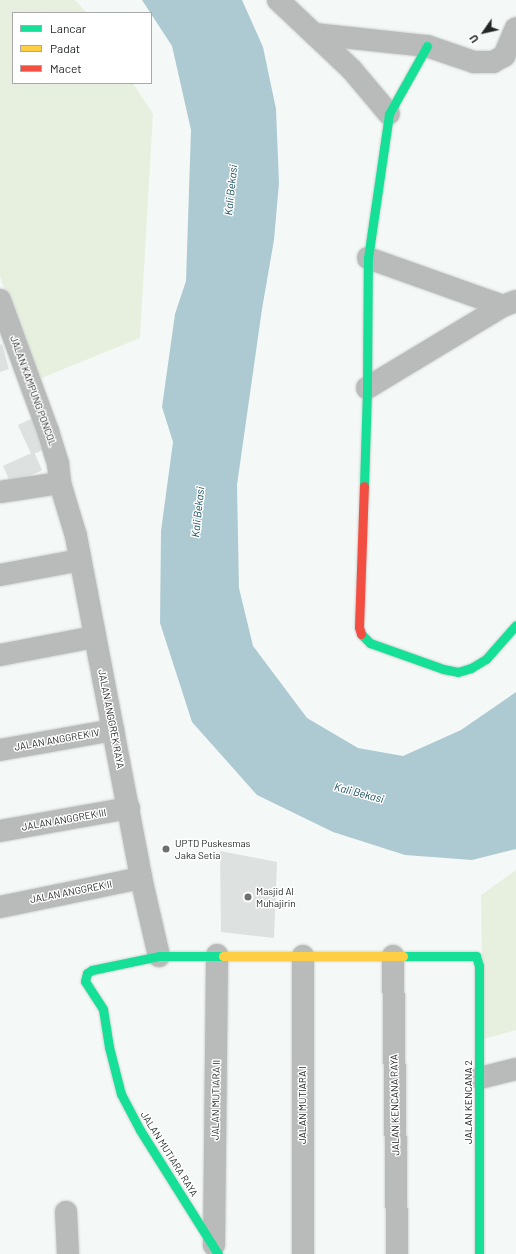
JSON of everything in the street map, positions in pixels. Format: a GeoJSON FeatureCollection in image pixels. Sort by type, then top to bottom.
{"type":"FeatureCollection","features":[{"type":"Feature","properties":{"kind":"street"},"geometry":{"type":"LineString","coordinates":[[278,0],[352,70],[390,114]]}},
{"type":"Feature","properties":{"kind":"street"},"geometry":{"type":"LineString","coordinates":[[314,34],[427,46],[474,62],[493,62],[504,56],[516,28]]}},
{"type":"Feature","properties":{"kind":"street"},"geometry":{"type":"LineString","coordinates":[[427,46],[390,114],[368,258],[367,388],[360,632],[370,643],[443,669],[458,672],[471,668],[486,659],[516,624]]}},
{"type":"Feature","properties":{"kind":"street"},"geometry":{"type":"LineString","coordinates":[[368,258],[510,304]]}},
{"type":"Feature","properties":{"kind":"street","name":"JALAN KAMPUNG PONCOL"},"geometry":{"type":"LineString","coordinates":[[0,300],[7,340],[52,444],[58,463],[60,483]]}},
{"type":"Feature","properties":{"kind":"street"},"geometry":{"type":"LineString","coordinates":[[367,388],[510,304]]}},
{"type":"Feature","properties":{"kind":"street"},"geometry":{"type":"LineString","coordinates":[[0,492],[60,483]]}},
{"type":"Feature","properties":{"kind":"street","name":"JALAN ANGGREK RAYA"},"geometry":{"type":"LineString","coordinates":[[60,483],[76,536],[94,637],[129,808],[141,878],[159,956]]}},
{"type":"Feature","properties":{"kind":"street"},"geometry":{"type":"LineString","coordinates":[[0,575],[80,560]]}},
{"type":"Feature","properties":{"kind":"street"},"geometry":{"type":"LineString","coordinates":[[0,655],[94,637]]}},
{"type":"Feature","properties":{"kind":"street","name":"JALAN ANGGREK IV"},"geometry":{"type":"LineString","coordinates":[[0,750],[113,730]]}},
{"type":"Feature","properties":{"kind":"street","name":"JALAN ANGGREK III"},"geometry":{"type":"LineString","coordinates":[[0,831],[129,808]]}},
{"type":"Feature","properties":{"kind":"street","name":"JALAN ANGGREK II"},"geometry":{"type":"LineString","coordinates":[[0,907],[141,878]]}},
{"type":"Feature","properties":{"kind":"street","name":"JALAN KENCANA 2"},"geometry":{"type":"LineString","coordinates":[[393,956],[471,954],[476,956],[479,966],[479,1254]]}},
{"type":"Feature","properties":{"kind":"street","name":"JALAN MUTIARA II"},"geometry":{"type":"LineString","coordinates":[[216,1249],[217,955]]}},
{"type":"Feature","properties":{"kind":"street"},"geometry":{"type":"LineString","coordinates":[[159,956],[393,956]]}},
{"type":"Feature","properties":{"kind":"street","name":"JALAN MUTIARA RAYA"},"geometry":{"type":"LineString","coordinates":[[159,956],[92,970],[87,974],[85,981],[103,1009],[109,1047],[121,1094],[140,1130],[216,1249]]}},
{"type":"Feature","properties":{"kind":"street","name":"JALAN MUTIARA I"},"geometry":{"type":"LineString","coordinates":[[303,956],[303,1254]]}},
{"type":"Feature","properties":{"kind":"street","name":"JALAN KENCANA RAYA"},"geometry":{"type":"LineString","coordinates":[[393,956],[397,1254]]}},
{"type":"Feature","properties":{"kind":"street"},"geometry":{"type":"LineString","coordinates":[[480,1078],[516,1069]]}},
{"type":"Feature","properties":{"kind":"street"},"geometry":{"type":"LineString","coordinates":[[66,1212],[68,1254]]}},
{"type":"Feature","properties":{"kind":"green space"},"geometry":{"type":"Polygon","coordinates":[[[0,0],[75,0],[86,12],[12,12],[12,84],[134,84],[153,114],[140,338],[39,379],[0,277],[0,0]]]}},
{"type":"Feature","properties":{"kind":"green space"},"geometry":{"type":"Polygon","coordinates":[[[516,870],[516,1030],[483,1039],[481,895],[516,870]]]}},
{"type":"Feature","properties":{"kind":"water","name":"Kali Bekasi"},"geometry":{"type":"Polygon","coordinates":[[[142,0],[242,0],[263,47],[276,109],[279,183],[274,240],[262,309],[237,485],[239,588],[253,646],[307,718],[358,748],[403,756],[461,730],[516,692],[516,849],[472,860],[405,855],[333,832],[257,795],[192,722],[160,623],[161,531],[173,442],[162,407],[175,314],[186,281],[191,130],[172,46],[152,15],[152,12],[150,12],[142,0]]]}},
{"type":"Feature","properties":{"kind":"building"},"geometry":{"type":"Polygon","coordinates":[[[2,344],[9,369],[0,372],[0,345],[2,344]]]}},
{"type":"Feature","properties":{"kind":"building"},"geometry":{"type":"Polygon","coordinates":[[[35,417],[49,447],[32,455],[18,425],[35,417]]]}},
{"type":"Feature","properties":{"kind":"building"},"geometry":{"type":"Polygon","coordinates":[[[34,452],[42,470],[11,484],[3,466],[34,452]]]}},
{"type":"Feature","properties":{"kind":"building","name":"Masjid Al Muhajirin"},"geometry":{"type":"Polygon","coordinates":[[[220,851],[277,862],[274,938],[221,932],[220,851]]]}},
{"type":"Feature","properties":{"kind":"traffic: fast"},"geometry":{"type":"LineString","coordinates":[[364,486],[367,388],[368,258],[389,114],[427,46]]}},
{"type":"Feature","properties":{"kind":"traffic: fast"},"geometry":{"type":"LineString","coordinates":[[361,634],[370,643],[443,669],[458,672],[471,668],[486,659],[516,625]]}},
{"type":"Feature","properties":{"kind":"traffic: fast"},"geometry":{"type":"LineString","coordinates":[[218,1254],[140,1130],[121,1094],[109,1047],[103,1009],[85,981],[87,973],[92,970],[159,956],[223,956]]}},
{"type":"Feature","properties":{"kind":"traffic: fast"},"geometry":{"type":"LineString","coordinates":[[403,956],[476,956],[479,966],[479,1254]]}},
{"type":"Feature","properties":{"kind":"traffic: slow"},"geometry":{"type":"LineString","coordinates":[[223,956],[403,956]]}},
{"type":"Feature","properties":{"kind":"traffic: jam"},"geometry":{"type":"LineString","coordinates":[[361,634],[359,627],[364,486]]}},
{"type":"Feature","properties":{"kind":"place","name":"UPTD Puskesmas Jaka Setia"},"geometry":{"type":"Point","coordinates":[166,849]}},
{"type":"Feature","properties":{"kind":"place","name":"Masjid Al Muhajirin"},"geometry":{"type":"Point","coordinates":[248,897]}}]}
